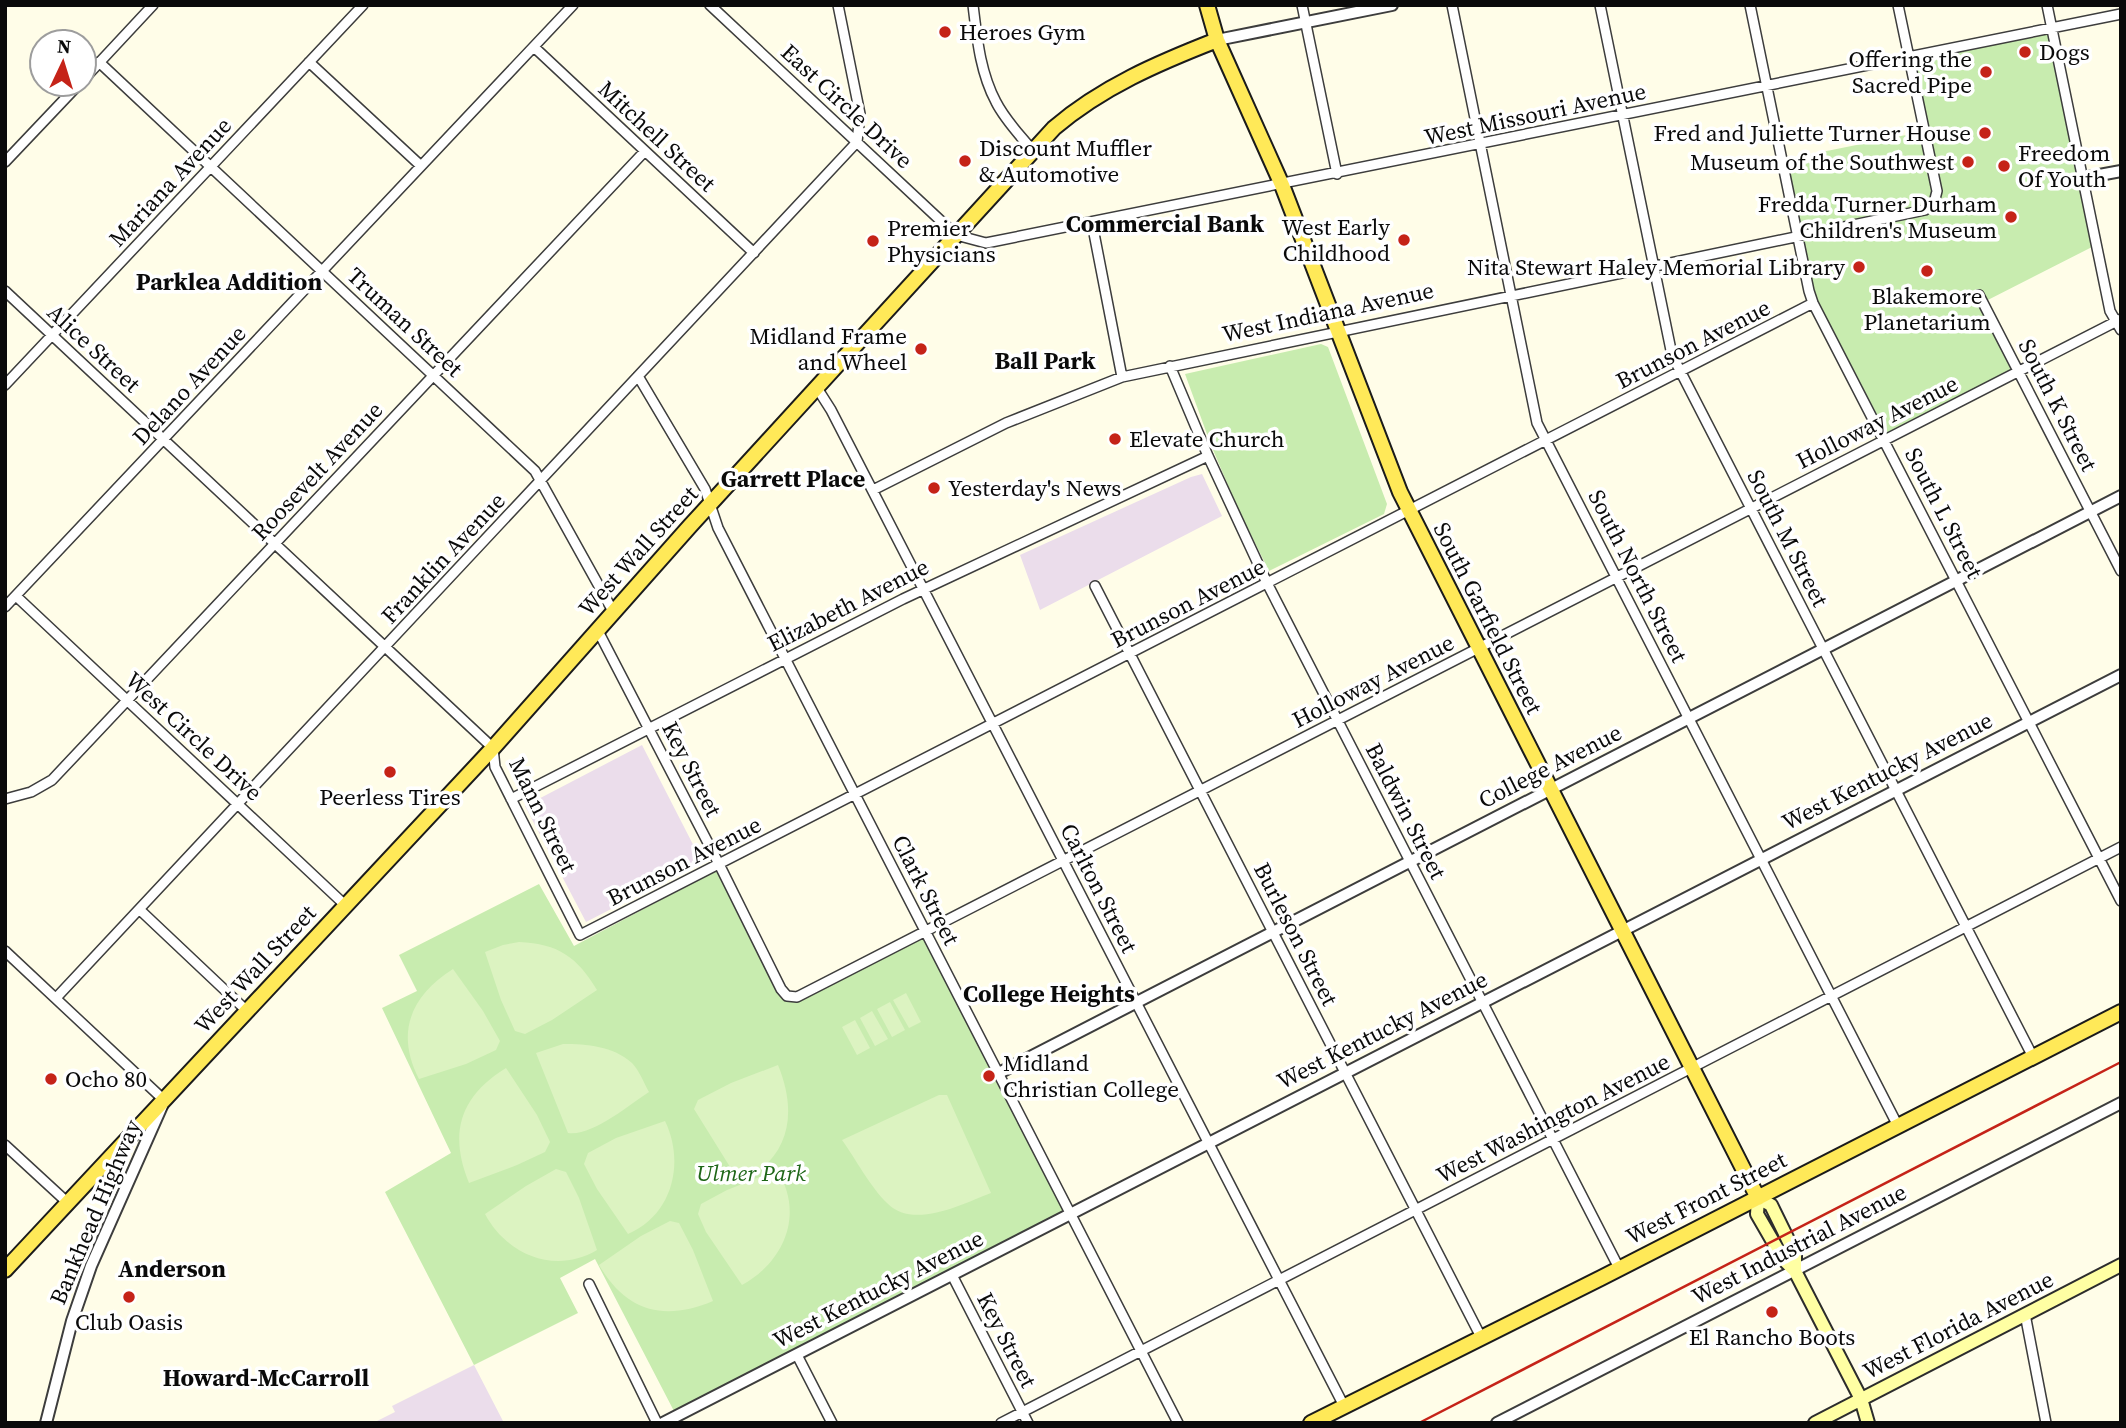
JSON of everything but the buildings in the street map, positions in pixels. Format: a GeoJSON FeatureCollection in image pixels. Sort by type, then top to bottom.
{"type":"FeatureCollection","features":[{"type":"Feature","properties":{"kind":"main road","name":"South Garfield Street"},"geometry":{"type":"LineString","coordinates":[[1207,5],[1217,40],[1282,185],[1400,492],[1758,1198],[1757,1214],[1783,1259],[1795,1270],[1861,1399],[1868,1423]]}},
{"type":"Feature","properties":{"kind":"main road","name":"West Wall Street"},"geometry":{"type":"LineString","coordinates":[[5,1270],[493,748],[1032,150],[1088,101],[1132,75],[1217,40]]}},
{"type":"Feature","properties":{"kind":"main road","name":"West Front Street"},"geometry":{"type":"LineString","coordinates":[[1311,1423],[2121,1012]]}},
{"type":"Feature","properties":{"kind":"main road","name":"West Florida Avenue"},"geometry":{"type":"LineString","coordinates":[[1815,1423],[2121,1265]]}},
{"type":"Feature","properties":{"kind":"street"},"geometry":{"type":"LineString","coordinates":[[100,62],[153,5]]}},
{"type":"Feature","properties":{"kind":"street","name":"Mariana Avenue"},"geometry":{"type":"LineString","coordinates":[[5,385],[363,5]]}},
{"type":"Feature","properties":{"kind":"street","name":"Delano Avenue"},"geometry":{"type":"LineString","coordinates":[[5,607],[573,5]]}},
{"type":"Feature","properties":{"kind":"street","name":"East Circle Drive"},"geometry":{"type":"LineString","coordinates":[[710,5],[956,235]]}},
{"type":"Feature","properties":{"kind":"street"},"geometry":{"type":"LineString","coordinates":[[838,5],[860,114],[857,142]]}},
{"type":"Feature","properties":{"kind":"street"},"geometry":{"type":"LineString","coordinates":[[973,5],[979,54],[995,100],[1032,150]]}},
{"type":"Feature","properties":{"kind":"street"},"geometry":{"type":"LineString","coordinates":[[1302,5],[1337,174]]}},
{"type":"Feature","properties":{"kind":"street","name":"West Wall Street"},"geometry":{"type":"LineString","coordinates":[[1217,40],[1392,5]]}},
{"type":"Feature","properties":{"kind":"street","name":"South North Street"},"geometry":{"type":"LineString","coordinates":[[1452,5],[1536,424],[1898,1126]]}},
{"type":"Feature","properties":{"kind":"street","name":"South M Street"},"geometry":{"type":"LineString","coordinates":[[1600,5],[1672,355],[2033,1057]]}},
{"type":"Feature","properties":{"kind":"street","name":"South L Street"},"geometry":{"type":"LineString","coordinates":[[1750,5],[1808,291],[2121,901]]}},
{"type":"Feature","properties":{"kind":"street"},"geometry":{"type":"LineString","coordinates":[[1898,5],[1909,57]]}},
{"type":"Feature","properties":{"kind":"street"},"geometry":{"type":"LineString","coordinates":[[2048,5],[2110,311],[2119,323]]}},
{"type":"Feature","properties":{"kind":"street","name":"West Missouri Avenue"},"geometry":{"type":"LineString","coordinates":[[956,235],[986,243],[1092,223],[2121,13]]}},
{"type":"Feature","properties":{"kind":"street","name":"Mitchell Street"},"geometry":{"type":"LineString","coordinates":[[534,47],[754,253]]}},
{"type":"Feature","properties":{"kind":"street","name":"West Indiana Avenue"},"geometry":{"type":"LineString","coordinates":[[873,490],[1006,423],[1122,377],[1921,211],[1932,205],[1937,191],[1909,57]]}},
{"type":"Feature","properties":{"kind":"street","name":"Truman Street"},"geometry":{"type":"LineString","coordinates":[[100,62],[535,471],[614,613]]}},
{"type":"Feature","properties":{"kind":"street"},"geometry":{"type":"LineString","coordinates":[[309,62],[421,166]]}},
{"type":"Feature","properties":{"kind":"street"},"geometry":{"type":"LineString","coordinates":[[5,162],[66,98]]}},
{"type":"Feature","properties":{"kind":"street","name":"Franklin Avenue"},"geometry":{"type":"LineString","coordinates":[[56,998],[857,142]]}},
{"type":"Feature","properties":{"kind":"street","name":"Roosevelt Avenue"},"geometry":{"type":"LineString","coordinates":[[5,799],[31,792],[49,782],[645,151]]}},
{"type":"Feature","properties":{"kind":"street"},"geometry":{"type":"LineString","coordinates":[[2083,178],[2121,171]]}},
{"type":"Feature","properties":{"kind":"street"},"geometry":{"type":"LineString","coordinates":[[1092,223],[1122,377]]}},
{"type":"Feature","properties":{"kind":"street","name":"Alice Street"},"geometry":{"type":"LineString","coordinates":[[5,291],[493,748]]}},
{"type":"Feature","properties":{"kind":"street","name":"South K Street"},"geometry":{"type":"LineString","coordinates":[[1979,295],[2121,570]]}},
{"type":"Feature","properties":{"kind":"street","name":"Brunson Avenue"},"geometry":{"type":"LineString","coordinates":[[580,935],[720,866],[1814,303]]}},
{"type":"Feature","properties":{"kind":"street","name":"Holloway Avenue"},"geometry":{"type":"LineString","coordinates":[[791,998],[803,995],[926,933],[1751,508],[2119,323]]}},
{"type":"Feature","properties":{"kind":"street","name":"Baldwin Street"},"geometry":{"type":"LineString","coordinates":[[1170,366],[1208,456],[1268,583],[1619,1268]]}},
{"type":"Feature","properties":{"kind":"street","name":"Clark Street"},"geometry":{"type":"LineString","coordinates":[[638,376],[705,489],[718,528],[1178,1423]]}},
{"type":"Feature","properties":{"kind":"street","name":"Carlton Street"},"geometry":{"type":"LineString","coordinates":[[817,388],[873,490],[1344,1406]]}},
{"type":"Feature","properties":{"kind":"street","name":"Elizabeth Avenue"},"geometry":{"type":"LineString","coordinates":[[511,799],[924,589],[1208,456]]}},
{"type":"Feature","properties":{"kind":"street","name":"College Avenue"},"geometry":{"type":"LineString","coordinates":[[999,1073],[2121,496]]}},
{"type":"Feature","properties":{"kind":"street","name":"Burleson Street"},"geometry":{"type":"LineString","coordinates":[[1095,586],[1481,1337]]}},
{"type":"Feature","properties":{"kind":"street","name":"West Circle Drive"},"geometry":{"type":"LineString","coordinates":[[16,596],[345,905]]}},
{"type":"Feature","properties":{"kind":"street","name":"Key Street"},"geometry":{"type":"LineString","coordinates":[[598,631],[781,989],[791,998]]}},
{"type":"Feature","properties":{"kind":"street","name":"West Kentucky Avenue"},"geometry":{"type":"LineString","coordinates":[[663,1423],[2121,675]]}},
{"type":"Feature","properties":{"kind":"street","name":"Mann Street"},"geometry":{"type":"LineString","coordinates":[[493,748],[495,767],[580,935]]}},
{"type":"Feature","properties":{"kind":"street","name":"West Washington Avenue"},"geometry":{"type":"LineString","coordinates":[[1001,1423],[2121,847]]}},
{"type":"Feature","properties":{"kind":"street"},"geometry":{"type":"LineString","coordinates":[[140,910],[248,1012]]}},
{"type":"Feature","properties":{"kind":"street"},"geometry":{"type":"LineString","coordinates":[[5,951],[164,1100]]}},
{"type":"Feature","properties":{"kind":"street","name":"Bankhead Highway"},"geometry":{"type":"LineString","coordinates":[[46,1423],[72,1321],[91,1266],[164,1100]]}},
{"type":"Feature","properties":{"kind":"street","name":"West Industrial Avenue"},"geometry":{"type":"LineString","coordinates":[[1497,1423],[2121,1103]]}},
{"type":"Feature","properties":{"kind":"street"},"geometry":{"type":"LineString","coordinates":[[5,1145],[68,1203]]}},
{"type":"Feature","properties":{"kind":"street","name":"Key Street"},"geometry":{"type":"LineString","coordinates":[[952,1275],[1028,1423]]}},
{"type":"Feature","properties":{"kind":"street"},"geometry":{"type":"LineString","coordinates":[[589,1284],[657,1423]]}},
{"type":"Feature","properties":{"kind":"street"},"geometry":{"type":"LineString","coordinates":[[2025,1314],[2046,1423]]}},
{"type":"Feature","properties":{"kind":"street"},"geometry":{"type":"LineString","coordinates":[[797,1354],[832,1423]]}},
{"type":"Feature","properties":{"kind":"shaded area"},"geometry":{"type":"Polygon","coordinates":[[[1202,474],[1222,516],[1040,610],[1020,555],[1202,474]]]}},
{"type":"Feature","properties":{"kind":"shaded area"},"geometry":{"type":"Polygon","coordinates":[[[642,745],[702,862],[586,922],[525,806],[642,745]]]}},
{"type":"Feature","properties":{"kind":"shaded area"},"geometry":{"type":"Polygon","coordinates":[[[474,1365],[504,1423],[373,1423],[395,1412],[392,1406],[474,1365]]]}},
{"type":"Feature","properties":{"kind":"green space"},"geometry":{"type":"Polygon","coordinates":[[[2050,32],[2092,247],[1978,305],[2014,370],[1887,434],[1812,290],[1803,240],[1782,160],[1926,131],[1912,59],[2050,32]]]}},
{"type":"Feature","properties":{"kind":"green space"},"geometry":{"type":"Polygon","coordinates":[[[1321,344],[1328,347],[1387,504],[1384,514],[1269,571],[1238,509],[1185,374],[1321,344]]]}},
{"type":"Feature","properties":{"kind":"green space","name":"Ulmer Park"},"geometry":{"type":"Polygon","coordinates":[[[719,869],[788,999],[925,935],[1068,1212],[675,1413],[595,1259],[560,1278],[578,1313],[474,1365],[385,1192],[451,1153],[382,1008],[417,991],[399,955],[539,884],[574,946],[719,869]]]}},
{"type":"Feature","properties":{"kind":"green space"},"geometry":{"type":"Polygon","coordinates":[[[519,942],[545,946],[566,954],[582,969],[597,990],[552,1020],[525,1034],[515,1031],[485,952],[519,942]]]}},
{"type":"Feature","properties":{"kind":"green space"},"geometry":{"type":"Polygon","coordinates":[[[453,969],[483,1011],[500,1041],[496,1050],[466,1064],[419,1079],[408,1046],[411,1016],[427,991],[453,969]]]}},
{"type":"Feature","properties":{"kind":"green space"},"geometry":{"type":"Polygon","coordinates":[[[906,993],[921,1022],[909,1028],[893,1000],[906,993]]]}},
{"type":"Feature","properties":{"kind":"green space"},"geometry":{"type":"Polygon","coordinates":[[[890,1002],[905,1030],[892,1037],[877,1009],[890,1002]]]}},
{"type":"Feature","properties":{"kind":"green space"},"geometry":{"type":"Polygon","coordinates":[[[872,1011],[888,1039],[875,1046],[860,1018],[872,1011]]]}},
{"type":"Feature","properties":{"kind":"green space"},"geometry":{"type":"Polygon","coordinates":[[[855,1020],[870,1048],[857,1055],[842,1027],[855,1020]]]}},
{"type":"Feature","properties":{"kind":"green space"},"geometry":{"type":"Polygon","coordinates":[[[563,1044],[599,1047],[625,1057],[637,1069],[649,1092],[598,1125],[577,1133],[568,1133],[536,1053],[563,1044]]]}},
{"type":"Feature","properties":{"kind":"green space"},"geometry":{"type":"Polygon","coordinates":[[[778,1065],[788,1101],[785,1133],[770,1161],[740,1183],[694,1109],[698,1100],[731,1083],[778,1065]]]}},
{"type":"Feature","properties":{"kind":"green space"},"geometry":{"type":"Polygon","coordinates":[[[506,1068],[537,1115],[550,1142],[545,1152],[469,1183],[460,1148],[462,1118],[478,1091],[506,1068]]]}},
{"type":"Feature","properties":{"kind":"green space"},"geometry":{"type":"Polygon","coordinates":[[[939,1095],[947,1095],[991,1193],[924,1215],[898,1211],[875,1189],[842,1140],[939,1095]]]}},
{"type":"Feature","properties":{"kind":"green space"},"geometry":{"type":"Polygon","coordinates":[[[665,1121],[674,1153],[671,1186],[656,1214],[628,1234],[597,1189],[584,1164],[588,1153],[616,1138],[665,1121]]]}},
{"type":"Feature","properties":{"kind":"green space"},"geometry":{"type":"Polygon","coordinates":[[[556,1169],[566,1172],[579,1198],[597,1250],[565,1261],[534,1257],[519,1250],[494,1228],[485,1214],[556,1169]]]}},
{"type":"Feature","properties":{"kind":"green space"},"geometry":{"type":"Polygon","coordinates":[[[777,1170],[789,1203],[786,1235],[769,1264],[742,1285],[706,1232],[698,1214],[701,1204],[727,1190],[777,1170]]]}},
{"type":"Feature","properties":{"kind":"green space"},"geometry":{"type":"Polygon","coordinates":[[[670,1221],[679,1223],[713,1301],[678,1311],[647,1308],[621,1293],[599,1265],[641,1236],[670,1221]]]}},
{"type":"Feature","properties":{"kind":"railway"},"geometry":{"type":"LineString","coordinates":[[1419,1423],[2121,1062]]}},
{"type":"Feature","properties":{"kind":"place","name":"Heroes Gym"},"geometry":{"type":"Point","coordinates":[945,32]}},
{"type":"Feature","properties":{"kind":"place","name":"Dogs"},"geometry":{"type":"Point","coordinates":[2025,52]}},
{"type":"Feature","properties":{"kind":"place","name":"Offering the Sacred Pipe"},"geometry":{"type":"Point","coordinates":[1986,72]}},
{"type":"Feature","properties":{"kind":"place","name":"Fred and Juliette Turner House"},"geometry":{"type":"Point","coordinates":[1985,133]}},
{"type":"Feature","properties":{"kind":"place","name":"Discount Muffler & Automotive"},"geometry":{"type":"Point","coordinates":[965,161]}},
{"type":"Feature","properties":{"kind":"place","name":"Museum of the Southwest"},"geometry":{"type":"Point","coordinates":[1968,162]}},
{"type":"Feature","properties":{"kind":"place","name":"Freedom Of Youth"},"geometry":{"type":"Point","coordinates":[2004,166]}},
{"type":"Feature","properties":{"kind":"place","name":"Fredda Turner Durham Children's Museum"},"geometry":{"type":"Point","coordinates":[2011,217]}},
{"type":"Feature","properties":{"kind":"place","name":"West Early Childhood"},"geometry":{"type":"Point","coordinates":[1404,240]}},
{"type":"Feature","properties":{"kind":"place","name":"Premier Physicians"},"geometry":{"type":"Point","coordinates":[873,241]}},
{"type":"Feature","properties":{"kind":"place","name":"Nita Stewart Haley Memorial Library"},"geometry":{"type":"Point","coordinates":[1859,267]}},
{"type":"Feature","properties":{"kind":"place","name":"Blakemore Planetarium"},"geometry":{"type":"Point","coordinates":[1927,271]}},
{"type":"Feature","properties":{"kind":"place","name":"Midland Frame and Wheel"},"geometry":{"type":"Point","coordinates":[921,349]}},
{"type":"Feature","properties":{"kind":"place","name":"Elevate Church"},"geometry":{"type":"Point","coordinates":[1115,439]}},
{"type":"Feature","properties":{"kind":"place","name":"Yesterday's News"},"geometry":{"type":"Point","coordinates":[934,488]}},
{"type":"Feature","properties":{"kind":"place","name":"Peerless Tires"},"geometry":{"type":"Point","coordinates":[390,772]}},
{"type":"Feature","properties":{"kind":"place","name":"Midland Christian College"},"geometry":{"type":"Point","coordinates":[989,1076]}},
{"type":"Feature","properties":{"kind":"place","name":"Ocho 80"},"geometry":{"type":"Point","coordinates":[51,1079]}},
{"type":"Feature","properties":{"kind":"place","name":"Club Oasis"},"geometry":{"type":"Point","coordinates":[129,1297]}},
{"type":"Feature","properties":{"kind":"place","name":"El Rancho Boots"},"geometry":{"type":"Point","coordinates":[1772,1312]}},
{"type":"Feature","properties":{"kind":"district","name":"Commercial Bank"},"geometry":{"type":"Point","coordinates":[1165,224]}},
{"type":"Feature","properties":{"kind":"district","name":"Parklea Addition"},"geometry":{"type":"Point","coordinates":[229,282]}},
{"type":"Feature","properties":{"kind":"district","name":"Ball Park"},"geometry":{"type":"Point","coordinates":[1045,361]}},
{"type":"Feature","properties":{"kind":"district","name":"Garrett Place"},"geometry":{"type":"Point","coordinates":[793,479]}},
{"type":"Feature","properties":{"kind":"district","name":"College Heights"},"geometry":{"type":"Point","coordinates":[1049,994]}},
{"type":"Feature","properties":{"kind":"district","name":"Anderson"},"geometry":{"type":"Point","coordinates":[172,1269]}},
{"type":"Feature","properties":{"kind":"district","name":"Howard-McCarroll"},"geometry":{"type":"Point","coordinates":[266,1378]}}]}
